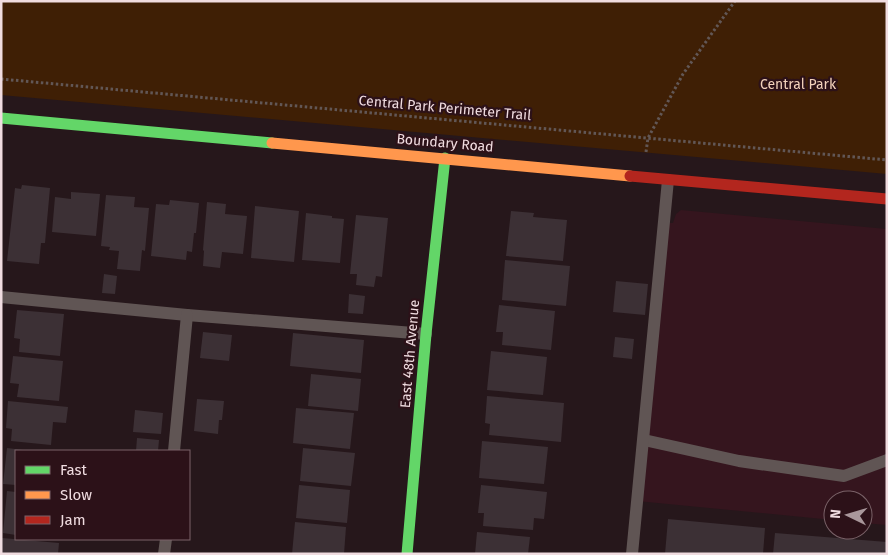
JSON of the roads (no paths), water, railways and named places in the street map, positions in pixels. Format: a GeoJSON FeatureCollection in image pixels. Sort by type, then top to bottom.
{"type":"FeatureCollection","features":[{"type":"Feature","properties":{"kind":"main road","name":"Boundary Road"},"geometry":{"type":"LineString","coordinates":[[1,118],[887,199]]}},
{"type":"Feature","properties":{"kind":"main road","name":"East 48th Avenue"},"geometry":{"type":"LineString","coordinates":[[407,554],[426,334],[444,158]]}},
{"type":"Feature","properties":{"kind":"lane"},"geometry":{"type":"LineString","coordinates":[[632,554],[668,180]]}},
{"type":"Feature","properties":{"kind":"lane"},"geometry":{"type":"LineString","coordinates":[[1,297],[187,315],[426,334]]}},
{"type":"Feature","properties":{"kind":"lane"},"geometry":{"type":"LineString","coordinates":[[174,450],[187,315]]}},
{"type":"Feature","properties":{"kind":"lane"},"geometry":{"type":"LineString","coordinates":[[644,440],[739,462],[844,476],[887,460]]}},
{"type":"Feature","properties":{"kind":"lane"},"geometry":{"type":"LineString","coordinates":[[164,554],[166,540]]}},
{"type":"Feature","properties":{"kind":"park label","name":"Central Park"},"geometry":{"type":"Point","coordinates":[798,84]}}]}
